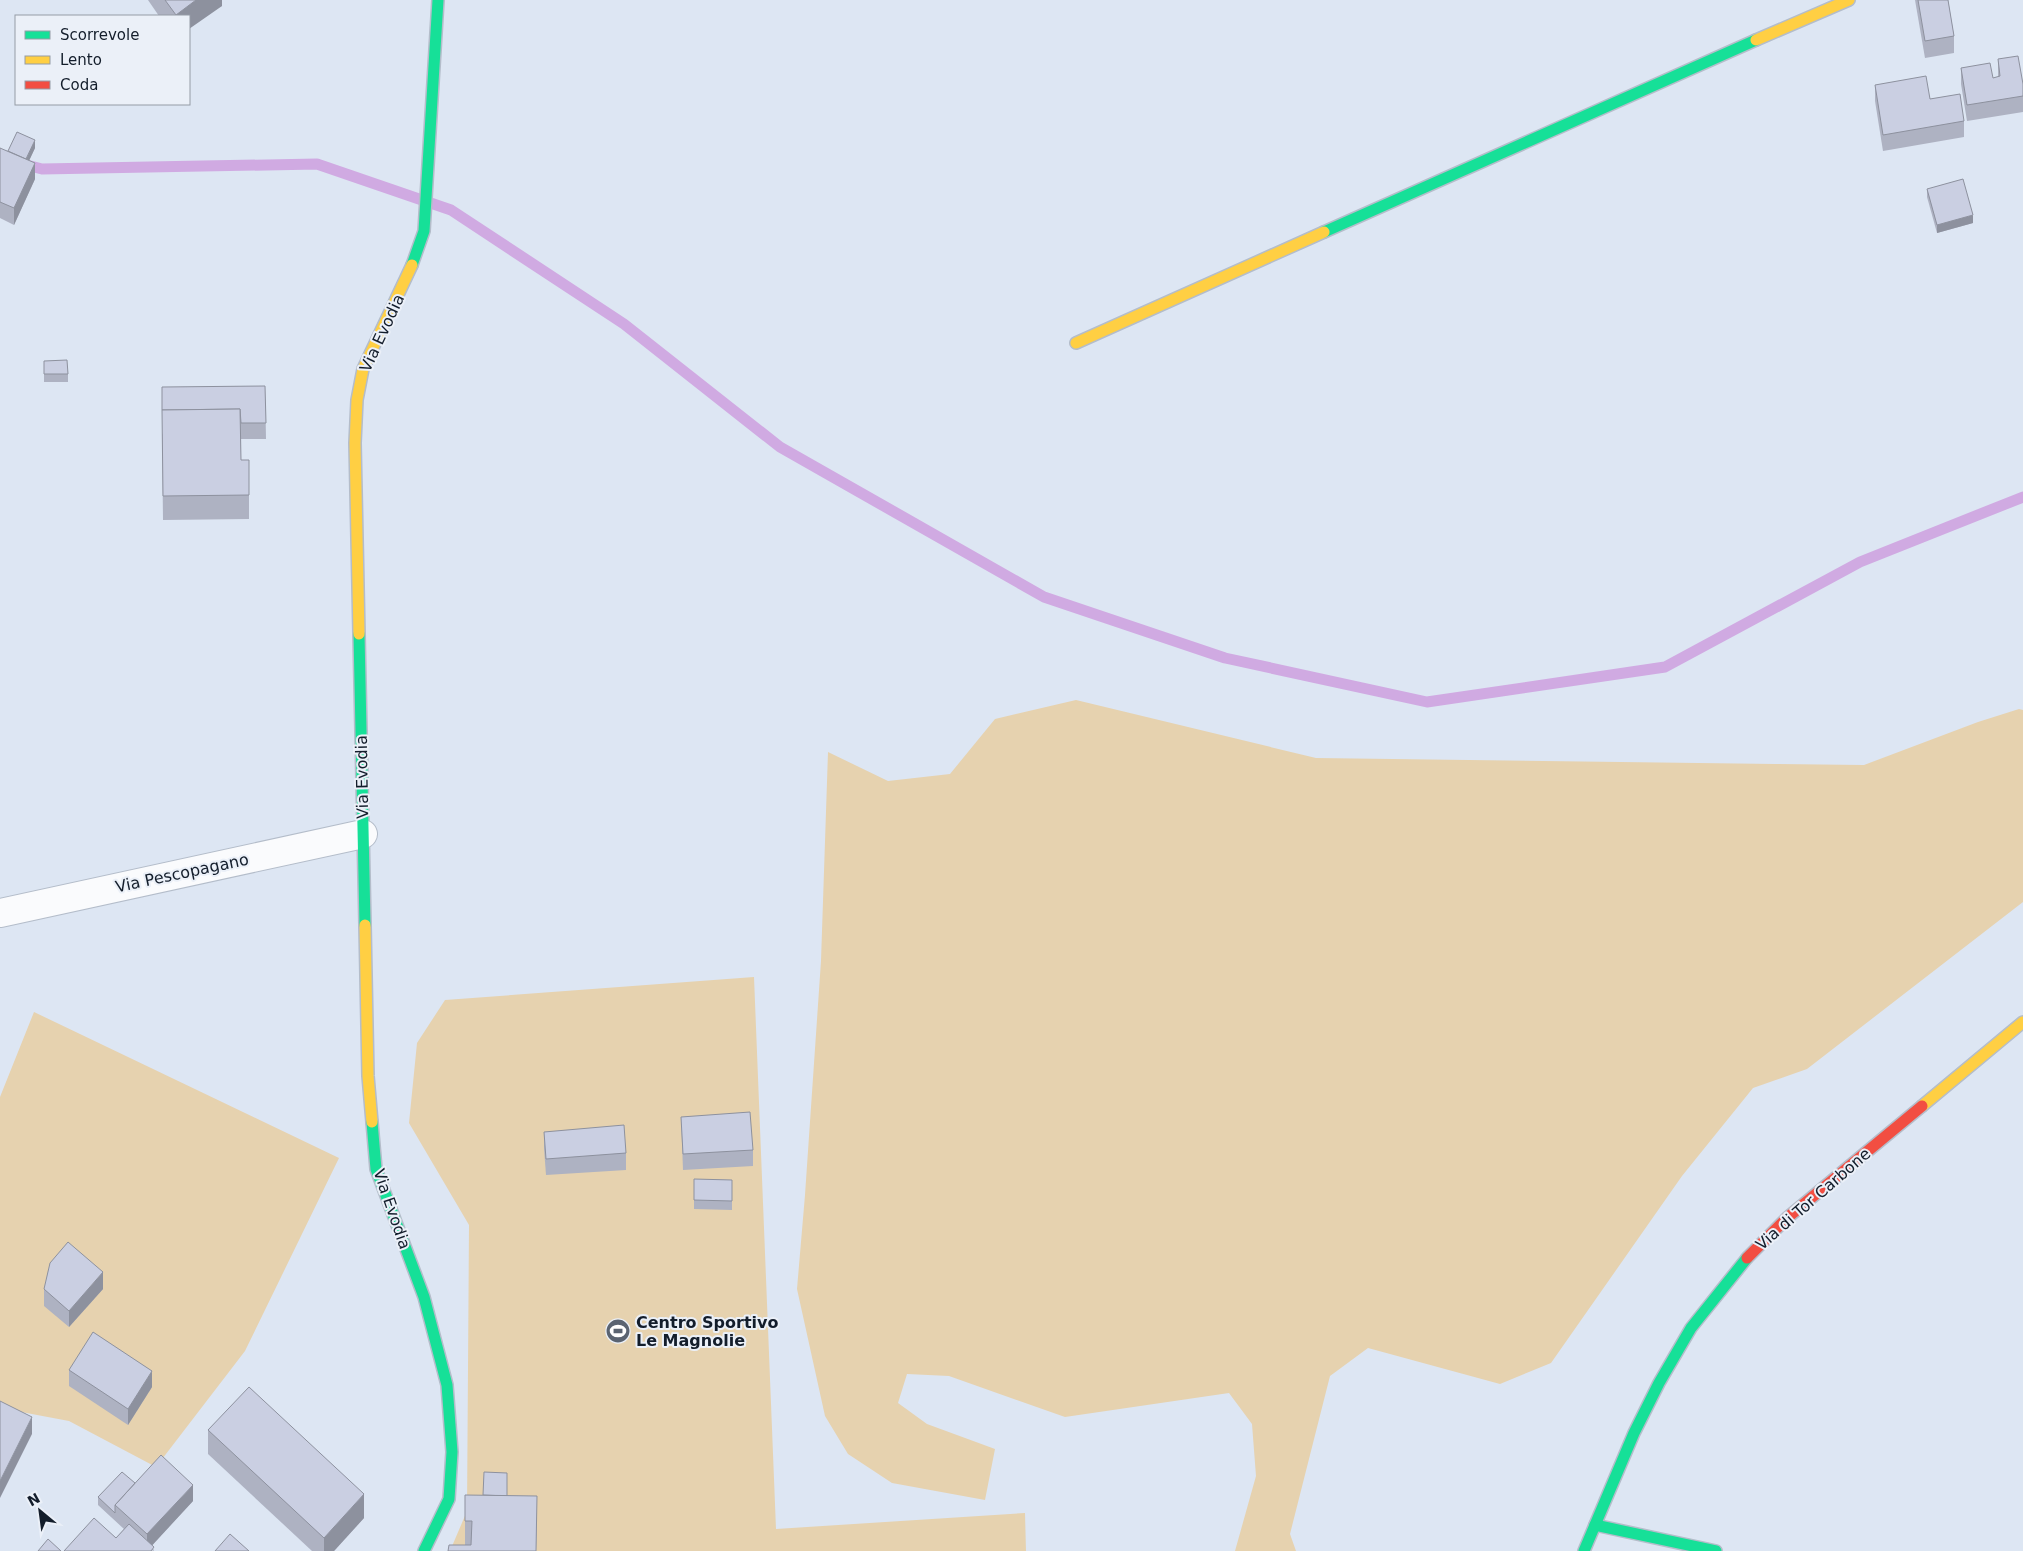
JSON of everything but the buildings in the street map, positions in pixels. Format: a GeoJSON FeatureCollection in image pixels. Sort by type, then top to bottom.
{"type":"FeatureCollection","features":[{"type":"Feature","properties":{"kind":"street","name":"Via Evodia"},"geometry":{"type":"LineString","coordinates":[[424,1551],[449,1499],[452,1452],[446,1386],[424,1297],[376,1169],[368,1076],[355,443],[357,400],[363,369],[406,280],[424,231],[438,0]]}},
{"type":"Feature","properties":{"kind":"street"},"geometry":{"type":"LineString","coordinates":[[1076,343],[1849,0]]}},
{"type":"Feature","properties":{"kind":"street","name":"Via Pescopagano"},"geometry":{"type":"LineString","coordinates":[[0,913],[363,834]]}},
{"type":"Feature","properties":{"kind":"street","name":"Via di Tor Carbone"},"geometry":{"type":"LineString","coordinates":[[1584,1551],[1634,1433],[1668,1366],[1691,1328],[1743,1262],[1787,1218],[2023,1022]]}},
{"type":"Feature","properties":{"kind":"street"},"geometry":{"type":"LineString","coordinates":[[1595,1525],[1716,1551]]}},
{"type":"Feature","properties":{"kind":"shaded area"},"geometry":{"type":"Polygon","coordinates":[[[1076,700],[1316,758],[1864,765],[1978,722],[2019,709],[2023,710],[2023,902],[1807,1069],[1753,1088],[1682,1176],[1551,1363],[1500,1384],[1368,1348],[1330,1376],[1290,1534],[1296,1551],[1235,1551],[1256,1476],[1252,1424],[1229,1393],[1065,1417],[949,1376],[907,1374],[898,1403],[927,1424],[995,1449],[985,1500],[892,1483],[848,1454],[825,1416],[797,1289],[821,961],[828,752],[888,781],[950,774],[995,719],[1076,700]]]}},
{"type":"Feature","properties":{"kind":"shaded area","name":"Centro Sportivo Le Magnolie"},"geometry":{"type":"Polygon","coordinates":[[[754,977],[776,1529],[1025,1513],[1026,1551],[450,1551],[467,1511],[469,1225],[409,1123],[417,1043],[445,1000],[754,977]]]}},
{"type":"Feature","properties":{"kind":"shaded area"},"geometry":{"type":"Polygon","coordinates":[[[34,1012],[339,1158],[245,1351],[156,1467],[69,1421],[0,1408],[0,1097],[34,1012]]]}},
{"type":"Feature","properties":{"kind":"waterway"},"geometry":{"type":"LineString","coordinates":[[0,158],[42,169],[317,164],[451,210],[624,324],[780,447],[1044,597],[1225,658],[1427,702],[1665,667],[1860,562],[2023,497]]}},
{"type":"Feature","properties":{"kind":"traffic: fast"},"geometry":{"type":"LineString","coordinates":[[412,265],[424,231],[438,0]]}},
{"type":"Feature","properties":{"kind":"traffic: fast"},"geometry":{"type":"LineString","coordinates":[[1324,232],[1756,40]]}},
{"type":"Feature","properties":{"kind":"traffic: fast"},"geometry":{"type":"LineString","coordinates":[[359,634],[365,925]]}},
{"type":"Feature","properties":{"kind":"traffic: fast"},"geometry":{"type":"LineString","coordinates":[[372,1122],[376,1169],[424,1297],[447,1385],[452,1452],[449,1499],[424,1551]]}},
{"type":"Feature","properties":{"kind":"traffic: fast"},"geometry":{"type":"LineString","coordinates":[[1584,1551],[1634,1433],[1659,1383],[1691,1328],[1747,1258]]}},
{"type":"Feature","properties":{"kind":"traffic: fast"},"geometry":{"type":"LineString","coordinates":[[1595,1525],[1716,1551]]}},
{"type":"Feature","properties":{"kind":"traffic: slow"},"geometry":{"type":"LineString","coordinates":[[1756,40],[1849,0]]}},
{"type":"Feature","properties":{"kind":"traffic: slow"},"geometry":{"type":"LineString","coordinates":[[1076,343],[1324,232]]}},
{"type":"Feature","properties":{"kind":"traffic: slow"},"geometry":{"type":"LineString","coordinates":[[359,634],[355,443],[357,400],[363,369],[412,265]]}},
{"type":"Feature","properties":{"kind":"traffic: slow"},"geometry":{"type":"LineString","coordinates":[[365,925],[368,1076],[372,1122]]}},
{"type":"Feature","properties":{"kind":"traffic: slow"},"geometry":{"type":"LineString","coordinates":[[1922,1106],[2023,1022]]}},
{"type":"Feature","properties":{"kind":"traffic: jam"},"geometry":{"type":"LineString","coordinates":[[1747,1258],[1787,1218],[1922,1106]]}},
{"type":"Feature","properties":{"kind":"place","name":"Centro Sportivo Le Magnolie"},"geometry":{"type":"Point","coordinates":[618,1331]}}]}
